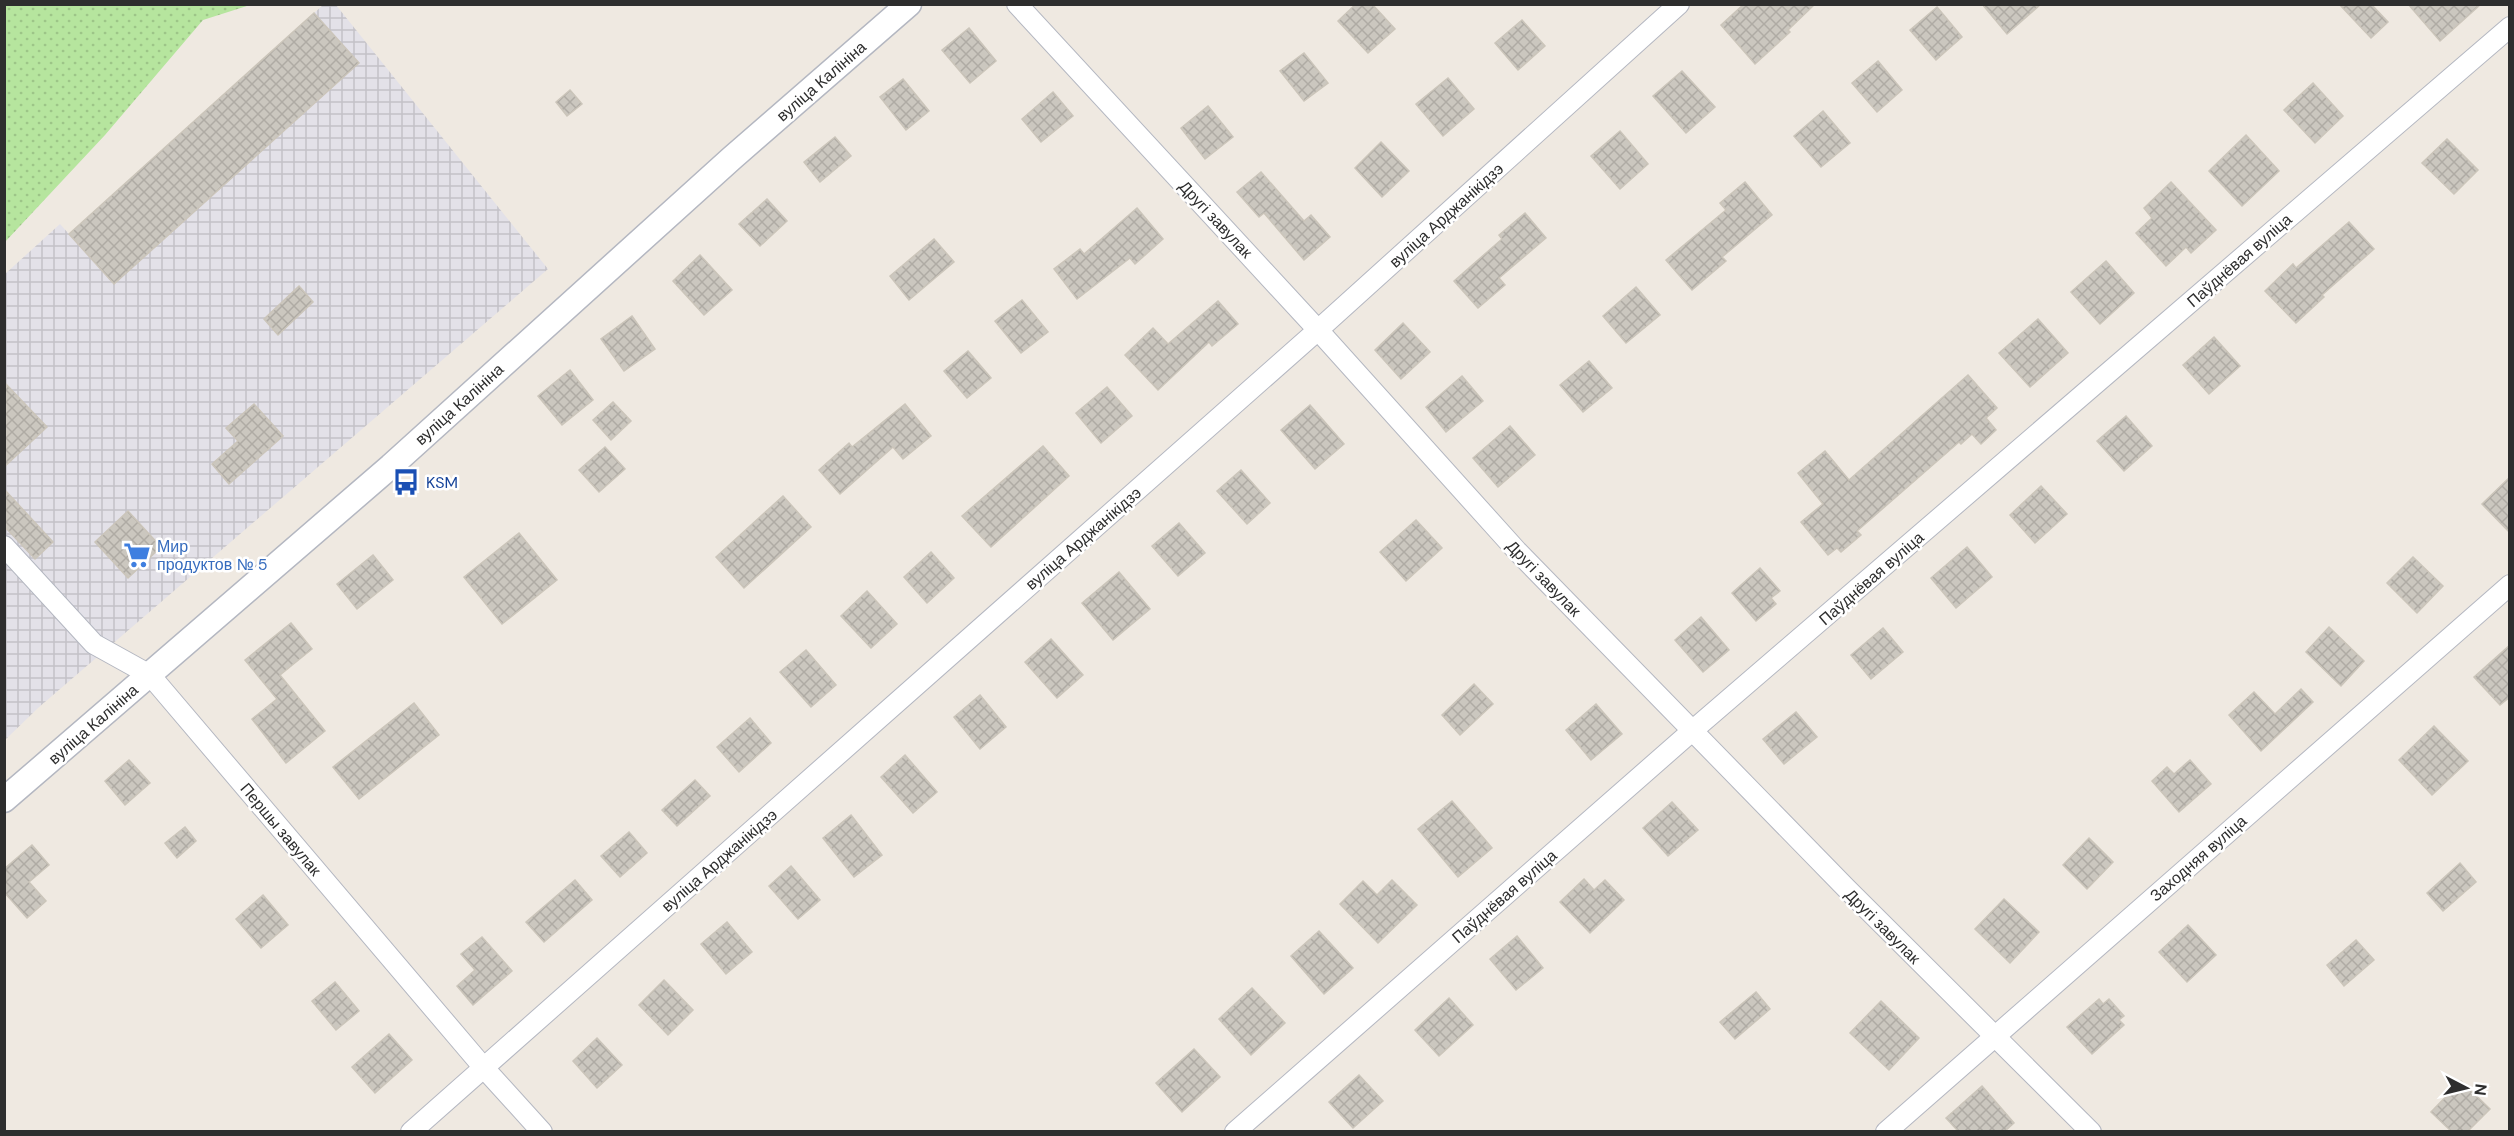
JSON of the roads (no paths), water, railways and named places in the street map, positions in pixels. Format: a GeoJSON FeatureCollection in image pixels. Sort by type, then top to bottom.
{"type":"FeatureCollection","features":[{"type":"Feature","properties":{"kind":"street","name":"вуліца Калініна"},"geometry":{"type":"LineString","coordinates":[[4,800],[391,465],[732,158],[909,4]]}},
{"type":"Feature","properties":{"kind":"street","name":"Другі завулак"},"geometry":{"type":"LineString","coordinates":[[1017,4],[1318,330],[1516,551],[1994,1037],[2091,1131]]}},
{"type":"Feature","properties":{"kind":"street","name":"вуліца Арджанікідзэ"},"geometry":{"type":"LineString","coordinates":[[411,1131],[1318,330],[1679,4]]}},
{"type":"Feature","properties":{"kind":"street","name":"Паўднёвая вуліца"},"geometry":{"type":"LineString","coordinates":[[1235,1131],[1692,731],[2510,27]]}},
{"type":"Feature","properties":{"kind":"street","name":"Першы завулак"},"geometry":{"type":"LineString","coordinates":[[4,546],[94,644],[150,675],[484,1068],[542,1131]]}},
{"type":"Feature","properties":{"kind":"street","name":"Заходняя вуліца"},"geometry":{"type":"LineString","coordinates":[[1886,1131],[2510,585]]}},
{"type":"Feature","properties":{"kind":"place","name":"KSM"},"geometry":{"type":"Point","coordinates":[406,482]}},
{"type":"Feature","properties":{"kind":"place","name":"Мир продуктов № 5"},"geometry":{"type":"Point","coordinates":[137,555]}}]}
